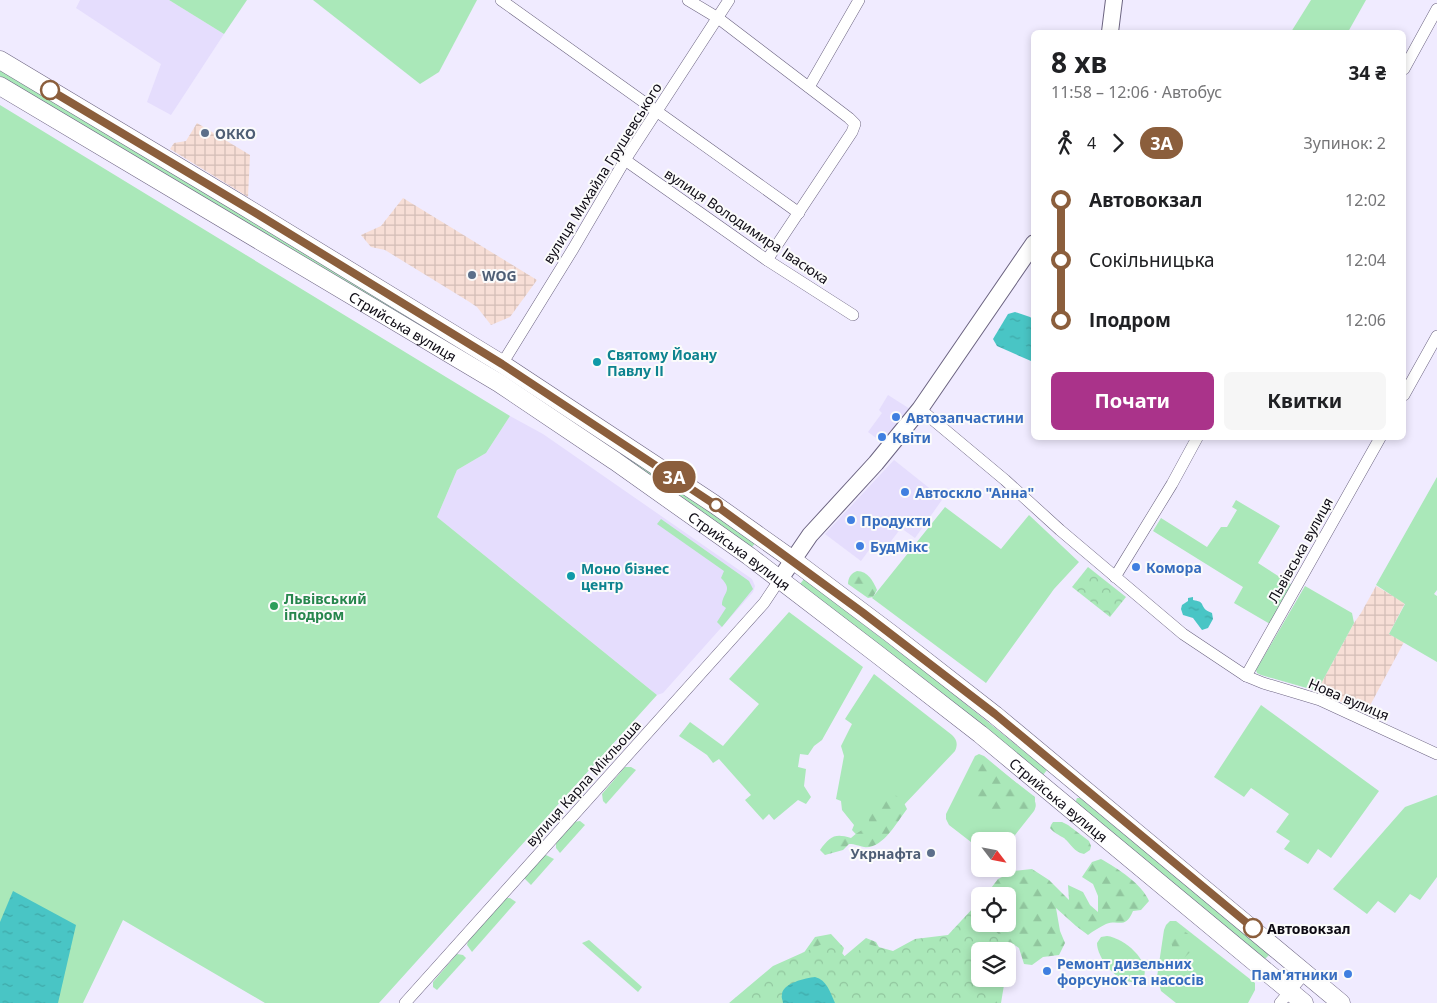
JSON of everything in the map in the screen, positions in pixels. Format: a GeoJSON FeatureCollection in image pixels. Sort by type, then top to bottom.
{"type":"FeatureCollection","features":[{"type":"Feature","properties":{"kind":"main road","name":"Стрийська вулиця"},"geometry":{"type":"LineString","coordinates":[[0,60],[254,212],[502,364],[714,504],[793,560],[995,714],[1285,955],[1338,1002]]}},
{"type":"Feature","properties":{"kind":"main road","name":"Стрийська вулиця"},"geometry":{"type":"LineString","coordinates":[[0,86],[499,383],[615,461],[780,579],[980,734],[1270,975],[1285,997],[1304,1003]]}},
{"type":"Feature","properties":{"kind":"main road"},"geometry":{"type":"LineString","coordinates":[[1057,798],[1072,779]]}},
{"type":"Feature","properties":{"kind":"main road"},"geometry":{"type":"LineString","coordinates":[[1270,975],[1281,967],[1285,955]]}},
{"type":"Feature","properties":{"kind":"street"},"geometry":{"type":"LineString","coordinates":[[501,0],[799,213]]}},
{"type":"Feature","properties":{"kind":"street"},"geometry":{"type":"LineString","coordinates":[[688,0],[718,18],[809,87],[854,123],[855,126],[767,260]]}},
{"type":"Feature","properties":{"kind":"street","name":"вулиця Михайла Грушевського"},"geometry":{"type":"LineString","coordinates":[[502,364],[625,160],[729,0]]}},
{"type":"Feature","properties":{"kind":"street"},"geometry":{"type":"LineString","coordinates":[[809,87],[859,0]]}},
{"type":"Feature","properties":{"kind":"street"},"geometry":{"type":"LineString","coordinates":[[1110,30],[1114,0]]}},
{"type":"Feature","properties":{"kind":"street"},"geometry":{"type":"LineString","coordinates":[[1406,65],[1437,9]]}},
{"type":"Feature","properties":{"kind":"street","name":"вулиця Володимира Івасюка"},"geometry":{"type":"LineString","coordinates":[[625,160],[767,260],[853,315]]}},
{"type":"Feature","properties":{"kind":"street"},"geometry":{"type":"LineString","coordinates":[[780,579],[810,536],[876,463],[920,409],[1031,247]]}},
{"type":"Feature","properties":{"kind":"street"},"geometry":{"type":"LineString","coordinates":[[1406,391],[1437,336]]}},
{"type":"Feature","properties":{"kind":"street","name":"Нова вулиця"},"geometry":{"type":"LineString","coordinates":[[920,409],[1183,634],[1246,676],[1320,700],[1437,754]]}},
{"type":"Feature","properties":{"kind":"street"},"geometry":{"type":"LineString","coordinates":[[1115,577],[1172,484],[1196,440]]}},
{"type":"Feature","properties":{"kind":"street","name":"Львівська вулиця"},"geometry":{"type":"LineString","coordinates":[[1246,676],[1379,440]]}},
{"type":"Feature","properties":{"kind":"street","name":"вулиця Карла Мікльоша"},"geometry":{"type":"LineString","coordinates":[[405,1003],[764,604],[780,579]]}},
{"type":"Feature","properties":{"kind":"street"},"geometry":{"type":"LineString","coordinates":[[1285,997],[1305,973]]}},
{"type":"Feature","properties":{"kind":"shaded area"},"geometry":{"type":"Polygon","coordinates":[[[80,0],[169,0],[224,34],[171,115],[147,102],[161,64],[76,8],[80,0]]]}},
{"type":"Feature","properties":{"kind":"shaded area"},"geometry":{"type":"Polygon","coordinates":[[[197,123],[250,155],[248,197],[170,149],[174,143],[186,141],[197,123]]]}},
{"type":"Feature","properties":{"kind":"shaded area"},"geometry":{"type":"Polygon","coordinates":[[[403,198],[537,280],[510,317],[491,325],[477,307],[468,301],[385,250],[371,247],[361,235],[381,226],[403,198]]]}},
{"type":"Feature","properties":{"kind":"shaded area"},"geometry":{"type":"Polygon","coordinates":[[[888,395],[910,409],[883,443],[868,432],[882,413],[879,410],[888,395]]]}},
{"type":"Feature","properties":{"kind":"shaded area"},"geometry":{"type":"Polygon","coordinates":[[[510,416],[543,434],[752,579],[755,586],[753,592],[663,693],[657,695],[437,517],[457,470],[486,453],[510,416]]]}},
{"type":"Feature","properties":{"kind":"shaded area"},"geometry":{"type":"Polygon","coordinates":[[[894,460],[938,495],[944,497],[915,538],[901,528],[882,553],[872,546],[861,561],[825,534],[894,460]]]}},
{"type":"Feature","properties":{"kind":"shaded area"},"geometry":{"type":"Polygon","coordinates":[[[1376,586],[1405,603],[1389,634],[1404,642],[1366,713],[1317,691],[1376,586]]]}},
{"type":"Feature","properties":{"kind":"green space"},"geometry":{"type":"Polygon","coordinates":[[[169,0],[247,0],[224,34],[169,0]]]}},
{"type":"Feature","properties":{"kind":"green space"},"geometry":{"type":"Polygon","coordinates":[[[313,0],[477,0],[439,72],[420,84],[313,0]]]}},
{"type":"Feature","properties":{"kind":"green space"},"geometry":{"type":"Polygon","coordinates":[[[1311,0],[1366,0],[1349,30],[1292,30],[1311,0]]]}},
{"type":"Feature","properties":{"kind":"green space"},"geometry":{"type":"Polygon","coordinates":[[[0,66],[501,369],[756,542],[752,547],[620,455],[497,375],[0,76],[0,66]]]}},
{"type":"Feature","properties":{"kind":"green space","name":"Львівський іподром"},"geometry":{"type":"Polygon","coordinates":[[[0,105],[510,416],[486,453],[457,470],[437,517],[657,695],[379,1003],[265,1003],[123,920],[83,1003],[0,1003],[0,105]]]}},
{"type":"Feature","properties":{"kind":"green space"},"geometry":{"type":"Polygon","coordinates":[[[1437,477],[1437,590],[1434,594],[1437,596],[1437,662],[1389,634],[1405,604],[1376,585],[1437,477]]]}},
{"type":"Feature","properties":{"kind":"green space"},"geometry":{"type":"Polygon","coordinates":[[[1236,500],[1280,526],[1258,563],[1292,585],[1270,624],[1234,603],[1243,587],[1153,531],[1161,518],[1207,547],[1221,527],[1227,527],[1237,510],[1232,507],[1236,500]]]}},
{"type":"Feature","properties":{"kind":"green space"},"geometry":{"type":"Polygon","coordinates":[[[945,507],[1001,549],[1029,515],[1079,562],[1054,589],[986,683],[872,598],[945,507]]]}},
{"type":"Feature","properties":{"kind":"green space"},"geometry":{"type":"Polygon","coordinates":[[[661,519],[749,581],[753,589],[722,627],[717,622],[726,608],[722,605],[727,589],[725,582],[721,578],[724,571],[657,524],[661,519]]]}},
{"type":"Feature","properties":{"kind":"green space"},"geometry":{"type":"Polygon","coordinates":[[[1088,567],[1126,597],[1110,617],[1072,587],[1088,567]]]}},
{"type":"Feature","properties":{"kind":"green space"},"geometry":{"type":"Polygon","coordinates":[[[857,571],[861,571],[872,580],[877,590],[873,597],[868,598],[848,584],[850,576],[857,571]]]}},
{"type":"Feature","properties":{"kind":"green space"},"geometry":{"type":"Polygon","coordinates":[[[804,579],[936,680],[1047,770],[1043,775],[932,685],[800,584],[804,579]]]}},
{"type":"Feature","properties":{"kind":"green space"},"geometry":{"type":"Polygon","coordinates":[[[1305,586],[1352,613],[1354,623],[1317,691],[1261,675],[1256,670],[1305,586]]]}},
{"type":"Feature","properties":{"kind":"green space"},"geometry":{"type":"Polygon","coordinates":[[[789,612],[863,667],[822,740],[814,746],[808,755],[800,754],[798,767],[806,769],[804,786],[811,797],[806,804],[798,800],[774,820],[769,814],[763,820],[745,800],[751,795],[719,759],[713,763],[707,755],[679,736],[690,722],[723,746],[759,704],[729,679],[789,612]]]}},
{"type":"Feature","properties":{"kind":"green space"},"geometry":{"type":"Polygon","coordinates":[[[874,674],[952,735],[957,744],[955,751],[866,845],[852,830],[854,825],[842,810],[841,801],[836,799],[844,756],[841,746],[852,724],[845,719],[874,674]]]}},
{"type":"Feature","properties":{"kind":"green space"},"geometry":{"type":"Polygon","coordinates":[[[1261,705],[1379,791],[1331,858],[1318,849],[1308,864],[1284,849],[1290,841],[1276,832],[1289,814],[1251,788],[1244,797],[1214,777],[1261,705]]]}},
{"type":"Feature","properties":{"kind":"green space"},"geometry":{"type":"Polygon","coordinates":[[[979,754],[984,756],[1032,796],[1036,805],[1034,811],[1016,834],[1016,832],[971,832],[971,842],[949,825],[946,814],[975,756],[979,754]]]}},
{"type":"Feature","properties":{"kind":"green space"},"geometry":{"type":"Polygon","coordinates":[[[987,760],[1035,797],[1035,806],[1032,810],[1013,808],[1002,815],[987,816],[984,803],[976,800],[971,795],[971,789],[976,783],[981,781],[974,769],[978,761],[987,760]]]}},
{"type":"Feature","properties":{"kind":"green space"},"geometry":{"type":"Polygon","coordinates":[[[625,767],[631,767],[636,770],[606,804],[603,801],[602,794],[625,767]]]}},
{"type":"Feature","properties":{"kind":"green space"},"geometry":{"type":"Polygon","coordinates":[[[894,794],[903,801],[907,809],[883,840],[871,847],[849,844],[843,850],[825,855],[820,850],[833,837],[851,838],[867,827],[869,825],[871,807],[874,803],[881,797],[894,794]]]}},
{"type":"Feature","properties":{"kind":"green space"},"geometry":{"type":"Polygon","coordinates":[[[1437,795],[1437,877],[1420,900],[1410,894],[1395,913],[1378,901],[1367,914],[1333,889],[1405,807],[1437,795]]]}},
{"type":"Feature","properties":{"kind":"green space"},"geometry":{"type":"Polygon","coordinates":[[[1077,798],[1080,798],[1270,954],[1265,959],[1075,803],[1077,798]]]}},
{"type":"Feature","properties":{"kind":"green space"},"geometry":{"type":"Polygon","coordinates":[[[580,821],[585,825],[560,853],[556,848],[556,842],[574,822],[580,821]]]}},
{"type":"Feature","properties":{"kind":"green space"},"geometry":{"type":"Polygon","coordinates":[[[1053,822],[1062,822],[1068,825],[1089,841],[1090,850],[1084,854],[1075,850],[1064,838],[1050,828],[1053,822]]]}},
{"type":"Feature","properties":{"kind":"green space"},"geometry":{"type":"Polygon","coordinates":[[[546,855],[554,859],[531,885],[524,878],[546,855]]]}},
{"type":"Feature","properties":{"kind":"green space"},"geometry":{"type":"Polygon","coordinates":[[[1101,859],[1121,872],[1141,889],[1149,901],[1141,910],[1133,911],[1124,922],[1106,924],[1088,935],[1056,908],[1060,931],[1065,943],[1059,955],[1043,957],[1032,965],[1024,964],[1016,942],[971,942],[971,987],[1004,987],[1001,1003],[838,1003],[803,954],[815,937],[831,934],[844,948],[840,960],[866,938],[876,942],[884,956],[951,942],[971,915],[971,932],[1016,932],[1016,887],[992,887],[1000,878],[1016,878],[1016,871],[1032,869],[1049,880],[1069,900],[1068,885],[1083,892],[1090,905],[1098,912],[1098,896],[1093,884],[1082,877],[1092,862],[1101,859]]]}},
{"type":"Feature","properties":{"kind":"green space"},"geometry":{"type":"Polygon","coordinates":[[[507,898],[516,902],[472,952],[467,945],[468,941],[507,898]]]}},
{"type":"Feature","properties":{"kind":"green space"},"geometry":{"type":"Polygon","coordinates":[[[971,910],[971,932],[996,932],[1002,938],[1001,942],[971,942],[971,987],[995,987],[992,1003],[729,1003],[773,966],[831,940],[847,959],[868,944],[893,951],[915,939],[948,935],[971,910]]]}},
{"type":"Feature","properties":{"kind":"green space"},"geometry":{"type":"Polygon","coordinates":[[[1170,921],[1176,921],[1255,983],[1255,990],[1248,1003],[1176,1003],[1161,991],[1157,977],[1164,930],[1170,921]]]}},
{"type":"Feature","properties":{"kind":"green space"},"geometry":{"type":"Polygon","coordinates":[[[1170,929],[1184,931],[1194,938],[1194,948],[1178,961],[1172,951],[1172,945],[1167,939],[1170,929]]]}},
{"type":"Feature","properties":{"kind":"green space"},"geometry":{"type":"Polygon","coordinates":[[[1107,936],[1121,941],[1140,958],[1144,965],[1145,973],[1143,980],[1136,982],[1120,978],[1107,966],[1098,950],[1097,943],[1101,937],[1107,936]]]}},
{"type":"Feature","properties":{"kind":"green space"},"geometry":{"type":"Polygon","coordinates":[[[589,940],[642,987],[638,992],[582,943],[589,940]]]}},
{"type":"Feature","properties":{"kind":"green space"},"geometry":{"type":"Polygon","coordinates":[[[457,954],[463,955],[466,958],[437,990],[433,987],[433,982],[457,954]]]}},
{"type":"Feature","properties":{"kind":"water"},"geometry":{"type":"Polygon","coordinates":[[[1015,312],[1031,318],[1031,361],[997,346],[993,339],[1008,314],[1015,312]]]}},
{"type":"Feature","properties":{"kind":"water"},"geometry":{"type":"Polygon","coordinates":[[[1193,597],[1193,600],[1201,602],[1206,610],[1212,613],[1213,619],[1208,628],[1202,630],[1193,618],[1183,615],[1182,605],[1188,601],[1188,598],[1193,597]]]}},
{"type":"Feature","properties":{"kind":"water"},"geometry":{"type":"Polygon","coordinates":[[[13,891],[76,925],[58,1003],[0,1003],[0,922],[13,891]]]}},
{"type":"Feature","properties":{"kind":"water"},"geometry":{"type":"Polygon","coordinates":[[[815,977],[825,984],[835,1003],[783,1003],[782,996],[786,987],[795,982],[815,977]]]}},
{"type":"Feature","properties":{"kind":"bus line","name":"3А"},"geometry":{"type":"LineString","coordinates":[[50,90],[502,364],[714,504],[793,560],[995,714],[1253,928]]}},
{"type":"Feature","properties":{"kind":"place","name":"ОККО"},"geometry":{"type":"Point","coordinates":[205,133]}},
{"type":"Feature","properties":{"kind":"place","name":"WOG"},"geometry":{"type":"Point","coordinates":[472,275]}},
{"type":"Feature","properties":{"kind":"place","name":"Святому Йоану Павлу ІІ"},"geometry":{"type":"Point","coordinates":[597,362]}},
{"type":"Feature","properties":{"kind":"place","name":"Автозапчастини"},"geometry":{"type":"Point","coordinates":[896,417]}},
{"type":"Feature","properties":{"kind":"place","name":"Квіти"},"geometry":{"type":"Point","coordinates":[882,437]}},
{"type":"Feature","properties":{"kind":"place","name":"Автоскло \"Анна\""},"geometry":{"type":"Point","coordinates":[905,492]}},
{"type":"Feature","properties":{"kind":"place","name":"Продукти"},"geometry":{"type":"Point","coordinates":[851,520]}},
{"type":"Feature","properties":{"kind":"place","name":"БудМікс"},"geometry":{"type":"Point","coordinates":[860,546]}},
{"type":"Feature","properties":{"kind":"place","name":"Комора"},"geometry":{"type":"Point","coordinates":[1136,567]}},
{"type":"Feature","properties":{"kind":"place","name":"Моно бізнес центр"},"geometry":{"type":"Point","coordinates":[571,576]}},
{"type":"Feature","properties":{"kind":"place","name":"Львівський іподром"},"geometry":{"type":"Point","coordinates":[274,606]}},
{"type":"Feature","properties":{"kind":"place","name":"Укрнафта"},"geometry":{"type":"Point","coordinates":[931,853]}},
{"type":"Feature","properties":{"kind":"place","name":"Автовокзал"},"geometry":{"type":"Point","coordinates":[1253,928]}},
{"type":"Feature","properties":{"kind":"place","name":"Ремонт дизельних форсунок та насосів"},"geometry":{"type":"Point","coordinates":[1047,971]}},
{"type":"Feature","properties":{"kind":"place","name":"Пам'ятники"},"geometry":{"type":"Point","coordinates":[1348,974]}}]}
